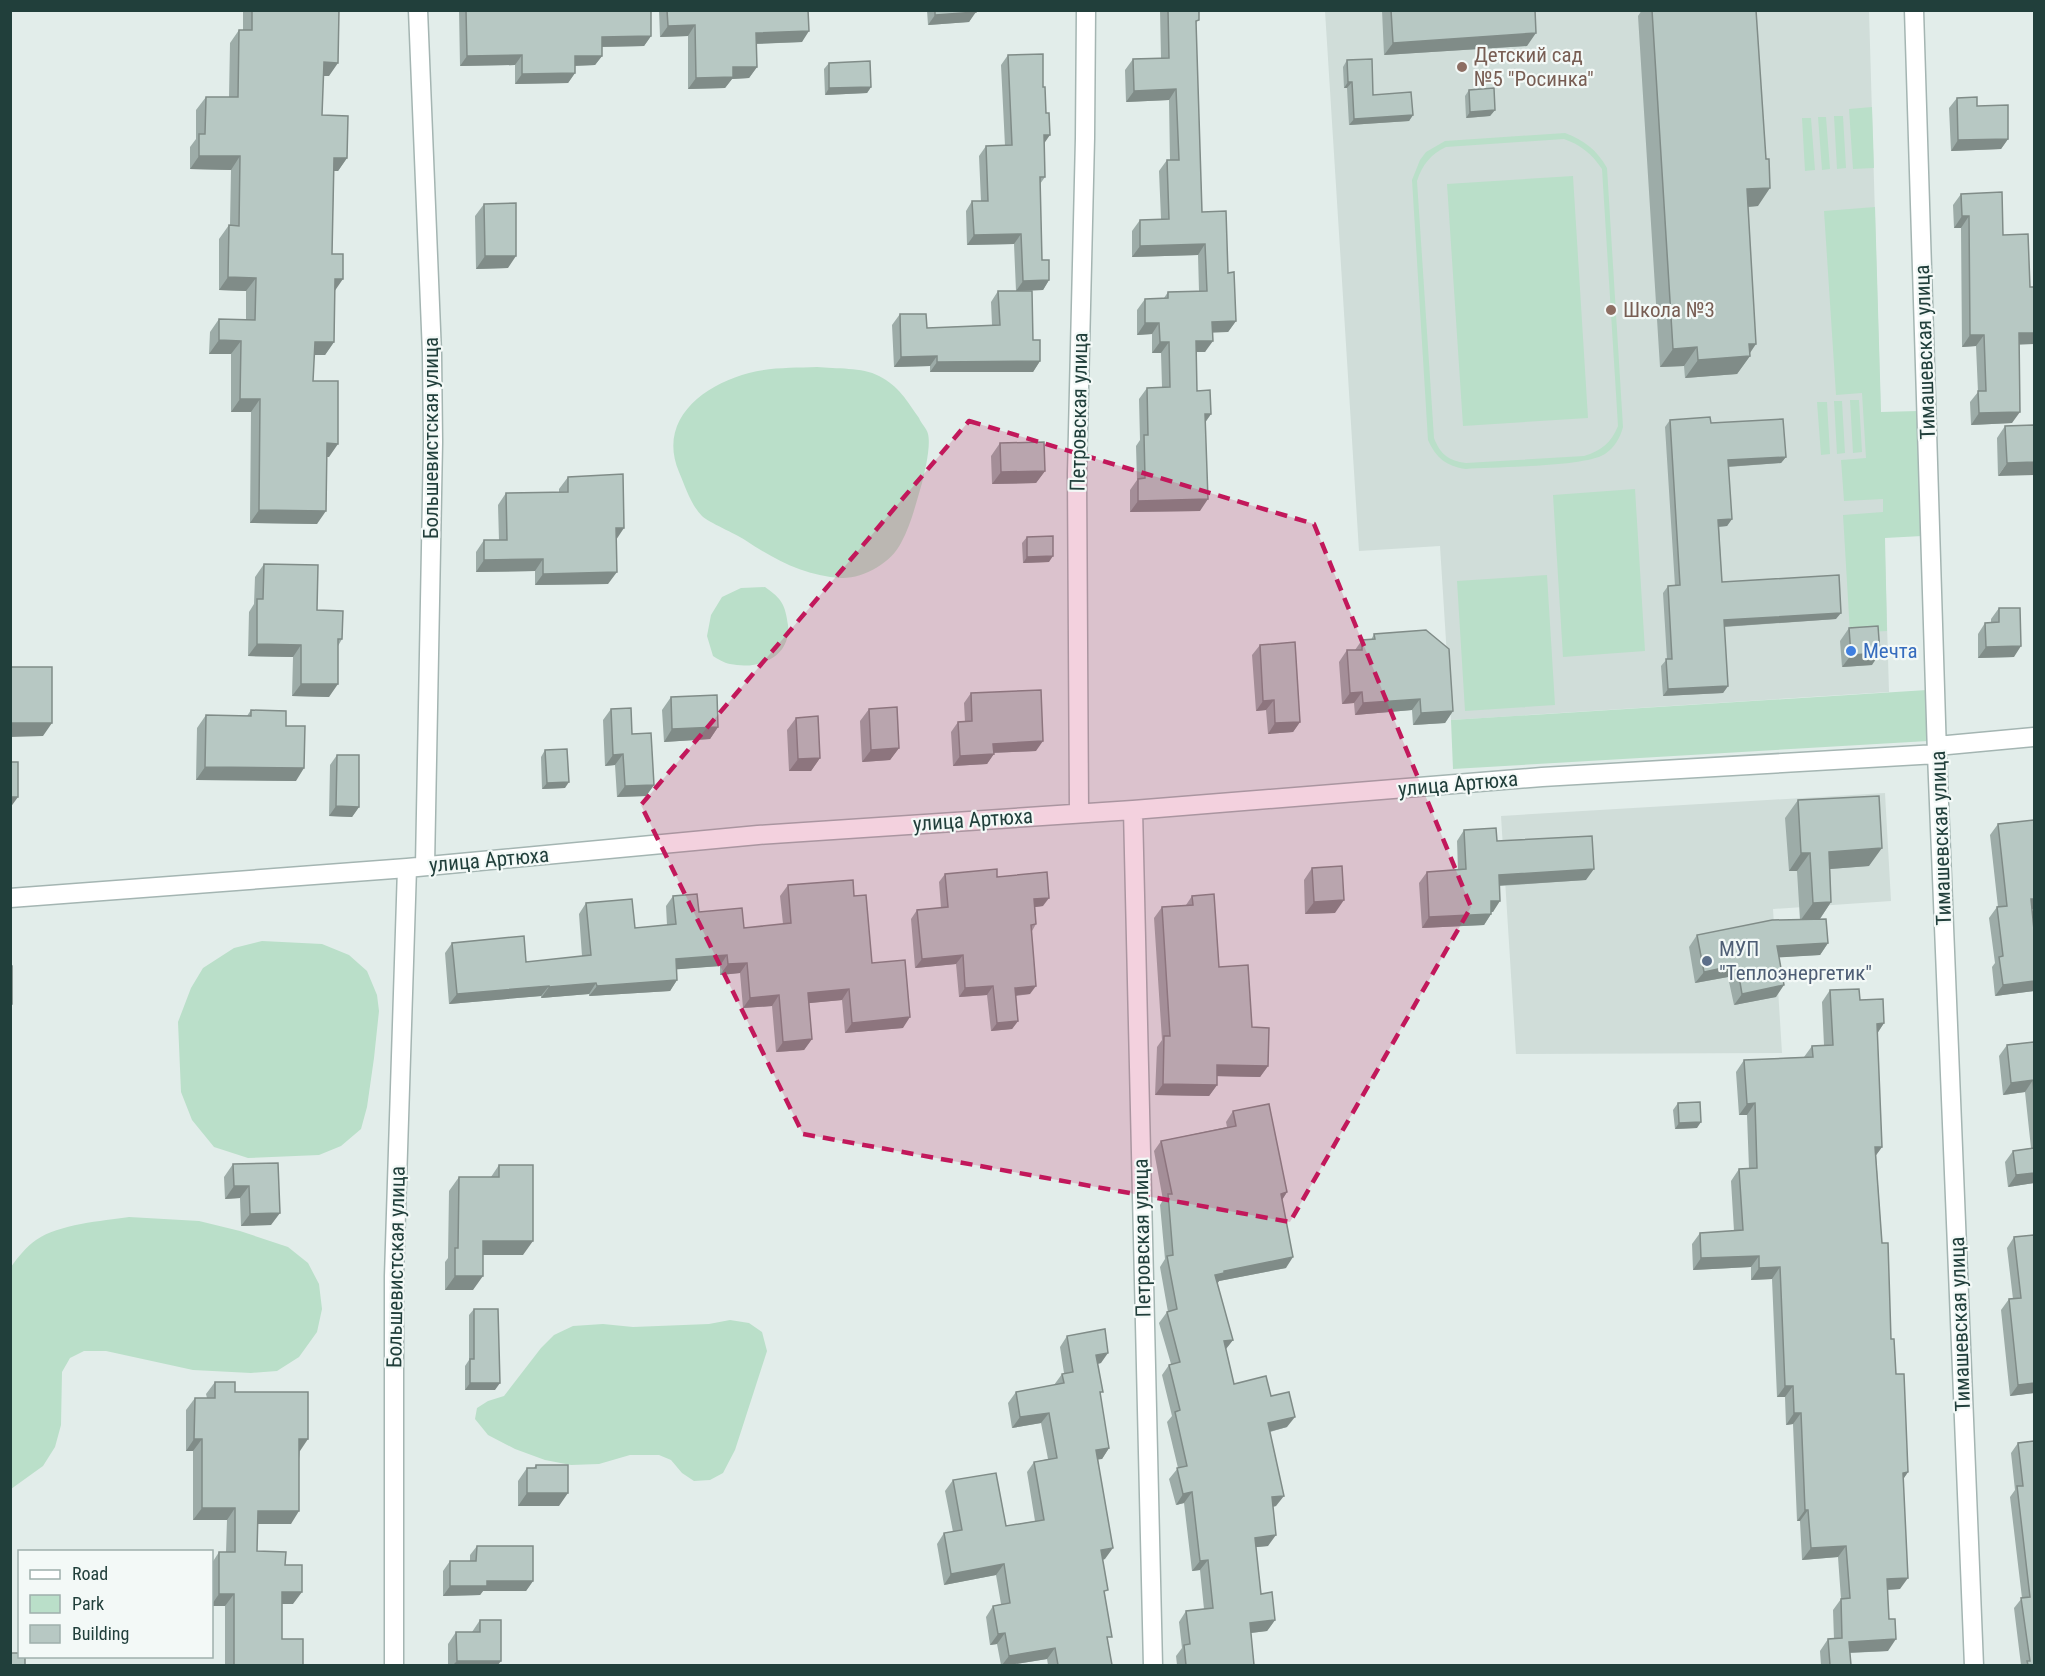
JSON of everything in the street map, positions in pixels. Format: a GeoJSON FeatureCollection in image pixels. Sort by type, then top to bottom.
{"type":"FeatureCollection","features":[{"type":"Feature","properties":{"kind":"street","name":"Большевистская улица"},"geometry":{"type":"LineString","coordinates":[[394,1665],[394,1276],[416,867],[433,442],[432,354],[418,10]]}},
{"type":"Feature","properties":{"kind":"street","name":"Петровская улица"},"geometry":{"type":"LineString","coordinates":[[1079,813],[1077,474],[1086,10]]}},
{"type":"Feature","properties":{"kind":"street","name":"Тимашевская улица"},"geometry":{"type":"LineString","coordinates":[[1914,10],[1937,750],[1974,1665]]}},
{"type":"Feature","properties":{"kind":"street","name":"улица Артюха"},"geometry":{"type":"LineString","coordinates":[[10,898],[416,867],[758,835],[1132,810],[1542,777],[1937,750],[2034,737]]}},
{"type":"Feature","properties":{"kind":"street","name":"Петровская улица"},"geometry":{"type":"LineString","coordinates":[[1132,810],[1153,1665]]}},
{"type":"Feature","properties":{"kind":"highlighted area"},"geometry":{"type":"Polygon","coordinates":[[[969,421],[1314,524],[1471,907],[1290,1222],[803,1134],[641,805],[969,421]]]}},
{"type":"Feature","properties":{"kind":"shaded area","name":"Школа №3"},"geometry":{"type":"Polygon","coordinates":[[[1325,11],[1869,11],[1889,692],[1451,720],[1440,546],[1359,551],[1325,11]]]}},
{"type":"Feature","properties":{"kind":"shaded area"},"geometry":{"type":"Polygon","coordinates":[[[1885,793],[1891,901],[1773,909],[1782,1053],[1516,1054],[1501,816],[1885,793]]]}},
{"type":"Feature","properties":{"kind":"green space"},"geometry":{"type":"Polygon","coordinates":[[[1872,107],[1874,168],[1853,169],[1849,109],[1872,107]]]}},
{"type":"Feature","properties":{"kind":"green space"},"geometry":{"type":"Polygon","coordinates":[[[1834,116],[1843,116],[1846,168],[1837,169],[1834,116]]]}},
{"type":"Feature","properties":{"kind":"green space"},"geometry":{"type":"Polygon","coordinates":[[[1818,117],[1826,117],[1830,169],[1822,170],[1818,117]]]}},
{"type":"Feature","properties":{"kind":"green space"},"geometry":{"type":"Polygon","coordinates":[[[1802,118],[1811,118],[1815,170],[1805,171],[1802,118]]]}},
{"type":"Feature","properties":{"kind":"green space"},"geometry":{"type":"Polygon","coordinates":[[[1565,133],[1589,146],[1607,168],[1623,427],[1617,442],[1605,454],[1579,462],[1466,469],[1442,460],[1431,446],[1428,440],[1412,180],[1426,152],[1445,141],[1565,133]],[[1564,139],[1446,147],[1424,165],[1419,175],[1417,181],[1434,438],[1442,452],[1455,460],[1466,463],[1584,456],[1605,446],[1618,426],[1602,169],[1586,151],[1564,139]]]}},
{"type":"Feature","properties":{"kind":"green space"},"geometry":{"type":"Polygon","coordinates":[[[1573,176],[1588,418],[1463,426],[1447,184],[1573,176]]]}},
{"type":"Feature","properties":{"kind":"green space"},"geometry":{"type":"Polygon","coordinates":[[[1875,207],[1881,412],[1918,411],[1922,536],[1885,538],[1887,631],[1850,633],[1843,515],[1883,512],[1883,499],[1844,501],[1841,460],[1866,458],[1862,393],[1836,395],[1824,211],[1875,207]]]}},
{"type":"Feature","properties":{"kind":"green space"},"geometry":{"type":"Polygon","coordinates":[[[817,367],[865,371],[886,380],[906,400],[919,418],[929,439],[922,483],[901,543],[890,557],[876,568],[849,578],[828,577],[791,566],[705,519],[698,512],[689,495],[674,453],[674,436],[679,421],[701,396],[716,386],[757,371],[817,367]]]}},
{"type":"Feature","properties":{"kind":"green space"},"geometry":{"type":"Polygon","coordinates":[[[1850,400],[1859,400],[1862,452],[1853,453],[1850,400]]]}},
{"type":"Feature","properties":{"kind":"green space"},"geometry":{"type":"Polygon","coordinates":[[[1834,401],[1842,401],[1845,453],[1837,454],[1834,401]]]}},
{"type":"Feature","properties":{"kind":"green space"},"geometry":{"type":"Polygon","coordinates":[[[1817,402],[1827,402],[1830,454],[1821,455],[1817,402]]]}},
{"type":"Feature","properties":{"kind":"green space"},"geometry":{"type":"Polygon","coordinates":[[[1635,489],[1645,651],[1563,657],[1553,495],[1635,489]]]}},
{"type":"Feature","properties":{"kind":"green space"},"geometry":{"type":"Polygon","coordinates":[[[1547,575],[1555,705],[1465,711],[1457,581],[1547,575]]]}},
{"type":"Feature","properties":{"kind":"green space"},"geometry":{"type":"Polygon","coordinates":[[[765,587],[779,599],[786,612],[788,636],[784,646],[771,659],[751,665],[728,663],[713,656],[707,636],[711,615],[722,597],[741,588],[765,587]]]}},
{"type":"Feature","properties":{"kind":"green space"},"geometry":{"type":"Polygon","coordinates":[[[1927,690],[1928,741],[1453,769],[1451,720],[1927,690]]]}},
{"type":"Feature","properties":{"kind":"green space"},"geometry":{"type":"Polygon","coordinates":[[[262,941],[322,944],[349,955],[367,971],[377,995],[379,1011],[374,1058],[367,1107],[361,1129],[341,1146],[319,1155],[248,1158],[214,1147],[192,1120],[181,1092],[178,1022],[191,988],[203,968],[234,948],[262,941]]]}},
{"type":"Feature","properties":{"kind":"green space"},"geometry":{"type":"Polygon","coordinates":[[[129,1217],[199,1221],[240,1231],[288,1247],[308,1263],[319,1284],[322,1309],[317,1332],[299,1357],[277,1371],[251,1373],[193,1370],[106,1351],[84,1351],[70,1358],[62,1372],[61,1425],[55,1447],[43,1466],[11,1489],[11,1267],[36,1240],[56,1230],[129,1217]]]}},
{"type":"Feature","properties":{"kind":"green space"},"geometry":{"type":"Polygon","coordinates":[[[730,1320],[749,1323],[762,1332],[767,1351],[735,1450],[723,1473],[710,1480],[694,1481],[682,1473],[671,1460],[659,1455],[630,1455],[599,1464],[571,1465],[545,1460],[515,1449],[488,1435],[475,1419],[477,1408],[488,1401],[504,1396],[541,1348],[554,1335],[573,1326],[603,1324],[633,1327],[709,1324],[730,1320]]]}},
{"type":"Feature","properties":{"kind":"building"},"geometry":{"type":"Polygon","coordinates":[[[252,10],[339,10],[338,63],[324,62],[322,115],[348,116],[347,158],[334,158],[332,254],[343,254],[343,279],[335,279],[334,342],[315,342],[313,381],[338,381],[338,444],[327,443],[326,511],[259,510],[260,399],[240,399],[241,341],[219,340],[219,319],[255,320],[256,278],[228,277],[229,225],[239,226],[240,156],[199,156],[199,134],[205,134],[206,97],[238,97],[239,30],[252,30],[252,10]]]}},
{"type":"Feature","properties":{"kind":"building"},"geometry":{"type":"Polygon","coordinates":[[[466,10],[651,10],[651,36],[602,37],[602,56],[575,56],[575,73],[522,74],[522,55],[467,56],[466,10]]]}},
{"type":"Feature","properties":{"kind":"building"},"geometry":{"type":"Polygon","coordinates":[[[667,10],[808,10],[809,31],[756,33],[757,67],[733,67],[733,77],[696,78],[695,25],[668,26],[667,10]]]}},
{"type":"Feature","properties":{"kind":"building"},"geometry":{"type":"Polygon","coordinates":[[[935,10],[976,10],[976,12],[935,15],[935,10]]]}},
{"type":"Feature","properties":{"kind":"building"},"geometry":{"type":"Polygon","coordinates":[[[1168,10],[1199,10],[1199,20],[1196,21],[1202,212],[1226,211],[1228,273],[1234,272],[1236,321],[1212,322],[1213,341],[1196,341],[1197,391],[1210,390],[1211,414],[1205,414],[1208,499],[1138,501],[1138,479],[1145,478],[1144,435],[1148,435],[1147,388],[1170,387],[1169,342],[1160,342],[1159,323],[1145,323],[1145,299],[1168,298],[1168,292],[1207,291],[1205,244],[1140,246],[1140,220],[1169,219],[1167,160],[1179,160],[1176,89],[1134,91],[1133,59],[1169,58],[1168,10]]]}},
{"type":"Feature","properties":{"kind":"building"},"geometry":{"type":"Polygon","coordinates":[[[1391,10],[1535,10],[1536,33],[1393,43],[1391,10]]]}},
{"type":"Feature","properties":{"kind":"building"},"geometry":{"type":"Polygon","coordinates":[[[1652,10],[1756,10],[1770,188],[1747,189],[1756,344],[1749,344],[1750,356],[1698,360],[1697,347],[1673,349],[1652,10]]]}},
{"type":"Feature","properties":{"kind":"building"},"geometry":{"type":"Polygon","coordinates":[[[1043,54],[1043,87],[1045,87],[1046,113],[1049,113],[1050,135],[1044,135],[1045,177],[1040,177],[1042,260],[1049,260],[1049,280],[1023,281],[1021,234],[974,235],[972,201],[988,201],[986,146],[1012,145],[1008,55],[1043,54]]]}},
{"type":"Feature","properties":{"kind":"building"},"geometry":{"type":"Polygon","coordinates":[[[1372,59],[1373,95],[1411,92],[1413,115],[1354,119],[1352,82],[1348,82],[1347,60],[1372,59]]]}},
{"type":"Feature","properties":{"kind":"building"},"geometry":{"type":"Polygon","coordinates":[[[870,61],[871,87],[829,88],[829,63],[870,61]]]}},
{"type":"Feature","properties":{"kind":"building"},"geometry":{"type":"Polygon","coordinates":[[[1494,88],[1495,110],[1470,112],[1469,90],[1494,88]]]}},
{"type":"Feature","properties":{"kind":"building"},"geometry":{"type":"Polygon","coordinates":[[[1977,97],[1977,106],[2008,105],[2008,139],[1958,140],[1957,98],[1977,97]]]}},
{"type":"Feature","properties":{"kind":"building"},"geometry":{"type":"Polygon","coordinates":[[[2002,192],[2003,235],[2028,234],[2030,287],[2034,287],[2034,333],[2019,333],[2020,412],[1979,413],[1978,391],[1986,391],[1984,335],[1970,335],[1969,216],[1962,216],[1961,194],[2002,192]]]}},
{"type":"Feature","properties":{"kind":"building"},"geometry":{"type":"Polygon","coordinates":[[[516,203],[516,256],[485,256],[484,204],[516,203]]]}},
{"type":"Feature","properties":{"kind":"building"},"geometry":{"type":"Polygon","coordinates":[[[998,291],[1032,291],[1033,340],[1040,340],[1040,361],[937,362],[937,356],[901,357],[900,314],[926,314],[927,328],[1000,325],[998,291]]]}},
{"type":"Feature","properties":{"kind":"building"},"geometry":{"type":"Polygon","coordinates":[[[1710,417],[1711,423],[1783,419],[1786,457],[1728,460],[1732,519],[1718,520],[1722,582],[1839,575],[1841,613],[1724,620],[1728,686],[1668,689],[1666,659],[1672,659],[1668,586],[1680,585],[1670,420],[1710,417]]]}},
{"type":"Feature","properties":{"kind":"building"},"geometry":{"type":"Polygon","coordinates":[[[2034,425],[2034,462],[2007,463],[2005,426],[2034,425]]]}},
{"type":"Feature","properties":{"kind":"building"},"geometry":{"type":"Polygon","coordinates":[[[1044,442],[1045,471],[1001,472],[1000,443],[1044,442]]]}},
{"type":"Feature","properties":{"kind":"building"},"geometry":{"type":"Polygon","coordinates":[[[623,474],[624,528],[616,528],[617,572],[543,574],[543,559],[484,560],[484,540],[507,540],[506,493],[568,492],[568,477],[623,474]]]}},
{"type":"Feature","properties":{"kind":"building"},"geometry":{"type":"Polygon","coordinates":[[[1053,536],[1053,556],[1027,557],[1027,537],[1053,536]]]}},
{"type":"Feature","properties":{"kind":"building"},"geometry":{"type":"Polygon","coordinates":[[[264,564],[318,565],[317,610],[343,611],[342,639],[338,639],[338,684],[301,684],[301,645],[257,644],[257,599],[263,599],[264,564]]]}},
{"type":"Feature","properties":{"kind":"building"},"geometry":{"type":"Polygon","coordinates":[[[1999,608],[2020,608],[2021,646],[1986,647],[1985,623],[1999,622],[1999,608]]]}},
{"type":"Feature","properties":{"kind":"building"},"geometry":{"type":"Polygon","coordinates":[[[1878,626],[1880,653],[1851,655],[1849,628],[1878,626]]]}},
{"type":"Feature","properties":{"kind":"building"},"geometry":{"type":"Polygon","coordinates":[[[1426,630],[1449,649],[1453,711],[1421,713],[1420,699],[1363,703],[1362,692],[1350,693],[1347,650],[1362,650],[1362,640],[1375,639],[1374,634],[1426,630]]]}},
{"type":"Feature","properties":{"kind":"building"},"geometry":{"type":"Polygon","coordinates":[[[1295,642],[1300,722],[1275,723],[1274,700],[1263,701],[1260,645],[1295,642]]]}},
{"type":"Feature","properties":{"kind":"building"},"geometry":{"type":"Polygon","coordinates":[[[10,667],[52,667],[52,723],[10,723],[10,667]]]}},
{"type":"Feature","properties":{"kind":"building"},"geometry":{"type":"Polygon","coordinates":[[[1041,690],[1043,741],[993,744],[994,754],[960,756],[958,722],[972,721],[971,693],[1041,690]]]}},
{"type":"Feature","properties":{"kind":"building"},"geometry":{"type":"Polygon","coordinates":[[[717,695],[718,727],[672,729],[671,697],[717,695]]]}},
{"type":"Feature","properties":{"kind":"building"},"geometry":{"type":"Polygon","coordinates":[[[897,707],[899,748],[871,750],[869,709],[897,707]]]}},
{"type":"Feature","properties":{"kind":"building"},"geometry":{"type":"Polygon","coordinates":[[[631,708],[632,734],[651,733],[654,785],[625,786],[623,754],[613,755],[611,709],[631,708]]]}},
{"type":"Feature","properties":{"kind":"building"},"geometry":{"type":"Polygon","coordinates":[[[251,710],[286,711],[286,726],[305,726],[304,768],[205,767],[206,715],[251,716],[251,710]]]}},
{"type":"Feature","properties":{"kind":"building"},"geometry":{"type":"Polygon","coordinates":[[[818,716],[820,758],[798,759],[796,718],[818,716]]]}},
{"type":"Feature","properties":{"kind":"building"},"geometry":{"type":"Polygon","coordinates":[[[567,749],[569,782],[547,783],[545,750],[567,749]]]}},
{"type":"Feature","properties":{"kind":"building"},"geometry":{"type":"Polygon","coordinates":[[[337,755],[359,755],[359,807],[336,806],[337,755]]]}},
{"type":"Feature","properties":{"kind":"building"},"geometry":{"type":"Polygon","coordinates":[[[10,762],[18,762],[18,797],[10,797],[10,762]]]}},
{"type":"Feature","properties":{"kind":"building"},"geometry":{"type":"Polygon","coordinates":[[[1879,796],[1882,848],[1829,852],[1831,902],[1813,903],[1810,853],[1801,853],[1798,800],[1879,796]]]}},
{"type":"Feature","properties":{"kind":"building"},"geometry":{"type":"Polygon","coordinates":[[[2034,820],[2034,899],[2031,899],[2034,930],[2034,981],[2003,985],[1999,957],[2003,956],[1997,907],[2007,906],[1998,824],[2034,820]]]}},
{"type":"Feature","properties":{"kind":"building"},"geometry":{"type":"Polygon","coordinates":[[[1496,828],[1497,841],[1592,836],[1594,869],[1499,875],[1500,901],[1491,901],[1491,914],[1429,917],[1427,872],[1466,869],[1464,830],[1496,828]]]}},
{"type":"Feature","properties":{"kind":"building"},"geometry":{"type":"Polygon","coordinates":[[[1342,866],[1344,900],[1314,902],[1312,868],[1342,866]]]}},
{"type":"Feature","properties":{"kind":"building"},"geometry":{"type":"Polygon","coordinates":[[[997,869],[997,877],[1047,872],[1049,898],[1034,899],[1036,924],[1031,925],[1036,986],[1015,988],[1018,1021],[997,1023],[993,986],[965,988],[963,955],[922,959],[917,910],[948,907],[945,874],[997,869]]]}},
{"type":"Feature","properties":{"kind":"building"},"geometry":{"type":"Polygon","coordinates":[[[853,880],[854,896],[866,895],[872,963],[905,960],[910,1017],[852,1023],[849,989],[808,993],[812,1039],[783,1042],[779,995],[750,998],[747,963],[728,964],[727,955],[676,959],[677,980],[597,986],[596,983],[457,994],[452,943],[524,936],[526,962],[591,955],[586,903],[632,899],[635,928],[676,924],[673,896],[697,894],[699,912],[742,908],[744,928],[791,923],[788,885],[853,880]]]}},
{"type":"Feature","properties":{"kind":"building"},"geometry":{"type":"Polygon","coordinates":[[[1214,894],[1219,967],[1248,965],[1252,1027],[1269,1028],[1268,1066],[1217,1065],[1217,1085],[1163,1084],[1164,1036],[1170,1036],[1162,907],[1193,905],[1192,896],[1214,894]]]}},
{"type":"Feature","properties":{"kind":"building"},"geometry":{"type":"Polygon","coordinates":[[[1826,919],[1828,943],[1777,946],[1784,985],[1742,994],[1737,965],[1704,972],[1697,935],[1772,920],[1826,919]]]}},
{"type":"Feature","properties":{"kind":"building"},"geometry":{"type":"Polygon","coordinates":[[[10,966],[12,966],[12,1004],[10,1004],[10,966]]]}},
{"type":"Feature","properties":{"kind":"building"},"geometry":{"type":"Polygon","coordinates":[[[1859,989],[1860,1000],[1883,999],[1884,1023],[1877,1024],[1882,1147],[1875,1147],[1882,1243],[1888,1243],[1891,1339],[1894,1339],[1896,1374],[1904,1374],[1908,1472],[1903,1473],[1908,1578],[1887,1579],[1889,1619],[1895,1619],[1896,1639],[1849,1642],[1851,1665],[1830,1665],[1828,1639],[1842,1638],[1841,1599],[1850,1598],[1846,1546],[1811,1548],[1808,1510],[1805,1510],[1801,1413],[1794,1413],[1793,1386],[1785,1386],[1780,1267],[1759,1268],[1759,1256],[1701,1258],[1700,1233],[1743,1230],[1739,1169],[1757,1168],[1755,1103],[1747,1104],[1744,1060],[1813,1057],[1812,1046],[1833,1045],[1830,990],[1859,989]]]}},
{"type":"Feature","properties":{"kind":"building"},"geometry":{"type":"Polygon","coordinates":[[[2034,1042],[2034,1093],[2033,1080],[2011,1083],[2007,1045],[2034,1042]]]}},
{"type":"Feature","properties":{"kind":"building"},"geometry":{"type":"Polygon","coordinates":[[[1700,1102],[1701,1122],[1679,1123],[1678,1103],[1700,1102]]]}},
{"type":"Feature","properties":{"kind":"building"},"geometry":{"type":"Polygon","coordinates":[[[1269,1104],[1287,1192],[1281,1194],[1293,1257],[1224,1271],[1224,1273],[1215,1275],[1233,1340],[1224,1341],[1234,1384],[1266,1376],[1271,1396],[1289,1392],[1295,1417],[1268,1423],[1284,1496],[1272,1497],[1276,1535],[1255,1538],[1261,1594],[1272,1592],[1275,1620],[1250,1623],[1254,1665],[1186,1665],[1184,1645],[1190,1644],[1186,1611],[1213,1608],[1208,1560],[1200,1561],[1192,1492],[1183,1494],[1177,1468],[1187,1466],[1175,1412],[1180,1410],[1169,1365],[1180,1362],[1167,1312],[1177,1309],[1167,1256],[1173,1255],[1168,1194],[1172,1194],[1161,1141],[1236,1126],[1233,1111],[1269,1104]]]}},
{"type":"Feature","properties":{"kind":"building"},"geometry":{"type":"Polygon","coordinates":[[[2034,1148],[2034,1173],[2016,1175],[2013,1151],[2034,1148]]]}},
{"type":"Feature","properties":{"kind":"building"},"geometry":{"type":"Polygon","coordinates":[[[278,1163],[280,1213],[250,1214],[249,1186],[234,1186],[233,1164],[278,1163]]]}},
{"type":"Feature","properties":{"kind":"building"},"geometry":{"type":"Polygon","coordinates":[[[499,1165],[533,1165],[533,1241],[483,1241],[483,1276],[455,1276],[455,1248],[458,1248],[459,1177],[499,1177],[499,1165]]]}},
{"type":"Feature","properties":{"kind":"building"},"geometry":{"type":"Polygon","coordinates":[[[2034,1235],[2034,1383],[2018,1385],[2009,1299],[2021,1298],[2014,1237],[2034,1235]]]}},
{"type":"Feature","properties":{"kind":"building"},"geometry":{"type":"Polygon","coordinates":[[[474,1309],[498,1309],[500,1383],[470,1383],[470,1359],[474,1359],[474,1309]]]}},
{"type":"Feature","properties":{"kind":"building"},"geometry":{"type":"Polygon","coordinates":[[[1105,1329],[1108,1353],[1096,1355],[1103,1392],[1100,1392],[1109,1448],[1096,1450],[1113,1548],[1101,1550],[1108,1590],[1104,1591],[1112,1637],[1107,1637],[1112,1665],[1058,1665],[1055,1648],[1009,1656],[1005,1633],[998,1634],[993,1606],[1010,1603],[1004,1564],[951,1574],[944,1533],[962,1530],[953,1480],[996,1473],[1006,1526],[1044,1520],[1034,1462],[1057,1458],[1049,1413],[1020,1417],[1016,1392],[1064,1383],[1062,1374],[1073,1372],[1067,1336],[1105,1329]]]}},
{"type":"Feature","properties":{"kind":"building"},"geometry":{"type":"Polygon","coordinates":[[[215,1382],[235,1382],[235,1392],[308,1392],[308,1439],[299,1439],[299,1511],[258,1511],[257,1551],[286,1552],[285,1565],[302,1565],[302,1592],[282,1592],[282,1639],[303,1639],[303,1665],[234,1665],[234,1594],[219,1594],[219,1552],[235,1552],[235,1508],[202,1508],[202,1439],[194,1439],[195,1398],[215,1398],[215,1382]]]}},
{"type":"Feature","properties":{"kind":"building"},"geometry":{"type":"Polygon","coordinates":[[[2034,1441],[2034,1665],[2028,1665],[2027,1661],[2030,1661],[2021,1598],[2030,1597],[2017,1486],[2023,1486],[2018,1443],[2034,1441]]]}},
{"type":"Feature","properties":{"kind":"building"},"geometry":{"type":"Polygon","coordinates":[[[536,1465],[568,1465],[568,1493],[527,1493],[527,1468],[536,1468],[536,1465]]]}},
{"type":"Feature","properties":{"kind":"building"},"geometry":{"type":"Polygon","coordinates":[[[477,1546],[533,1546],[533,1581],[487,1581],[487,1586],[450,1586],[450,1561],[476,1561],[477,1546]]]}},
{"type":"Feature","properties":{"kind":"building"},"geometry":{"type":"Polygon","coordinates":[[[480,1620],[501,1620],[501,1661],[457,1661],[456,1632],[480,1632],[480,1620]]]}},
{"type":"Feature","properties":{"kind":"building"},"geometry":{"type":"Polygon","coordinates":[[[10,1653],[18,1653],[18,1658],[25,1658],[25,1665],[10,1665],[10,1653]]]}},
{"type":"Feature","properties":{"kind":"place","name":"Детский сад №5 \"Росинка\""},"geometry":{"type":"Point","coordinates":[1462,67]}},
{"type":"Feature","properties":{"kind":"place","name":"Школа №3"},"geometry":{"type":"Point","coordinates":[1611,310]}},
{"type":"Feature","properties":{"kind":"place","name":"Мечта"},"geometry":{"type":"Point","coordinates":[1851,651]}},
{"type":"Feature","properties":{"kind":"place","name":"МУП \"Теплоэнергетик\""},"geometry":{"type":"Point","coordinates":[1707,961]}}]}
